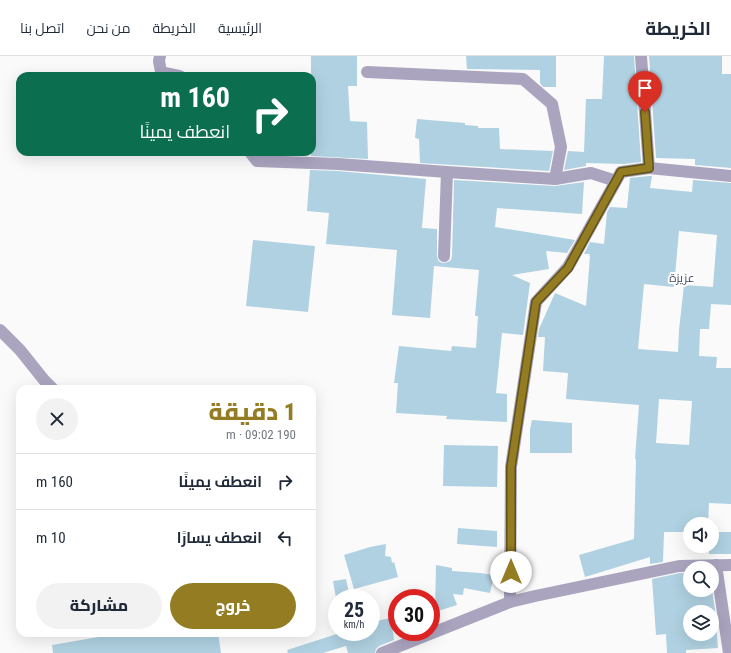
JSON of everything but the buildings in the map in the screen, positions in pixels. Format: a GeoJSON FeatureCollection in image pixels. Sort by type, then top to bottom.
{"type":"FeatureCollection","features":[{"type":"Feature","properties":{"kind":"street"},"geometry":{"type":"LineString","coordinates":[[160,56],[159,61],[161,72]]}},
{"type":"Feature","properties":{"kind":"street"},"geometry":{"type":"LineString","coordinates":[[641,56],[649,168]]}},
{"type":"Feature","properties":{"kind":"street"},"geometry":{"type":"LineString","coordinates":[[367,72],[524,79],[552,104],[561,147],[555,179]]}},
{"type":"Feature","properties":{"kind":"street"},"geometry":{"type":"LineString","coordinates":[[253,156],[257,161],[338,164],[555,179],[591,173],[616,181]]}},
{"type":"Feature","properties":{"kind":"street"},"geometry":{"type":"LineString","coordinates":[[510,602],[511,467],[536,302],[568,268],[621,172],[649,168],[731,176]]}},
{"type":"Feature","properties":{"kind":"street"},"geometry":{"type":"LineString","coordinates":[[444,256],[447,172]]}},
{"type":"Feature","properties":{"kind":"street"},"geometry":{"type":"LineString","coordinates":[[0,330],[20,350],[49,385]]}},
{"type":"Feature","properties":{"kind":"street"},"geometry":{"type":"LineString","coordinates":[[719,565],[731,565]]}},
{"type":"Feature","properties":{"kind":"street"},"geometry":{"type":"LineString","coordinates":[[382,653],[510,602],[683,566]]}},
{"type":"Feature","properties":{"kind":"street"},"geometry":{"type":"LineString","coordinates":[[719,585],[729,653]]}},
{"type":"Feature","properties":{"kind":"district","name":"عزيزة"},"geometry":{"type":"Point","coordinates":[682,278]}},
{"type":"Feature","properties":{"kind":"route"},"geometry":{"type":"LineString","coordinates":[[511,572],[511,467],[536,302],[568,268],[621,172],[649,168],[645,112]]}}]}
